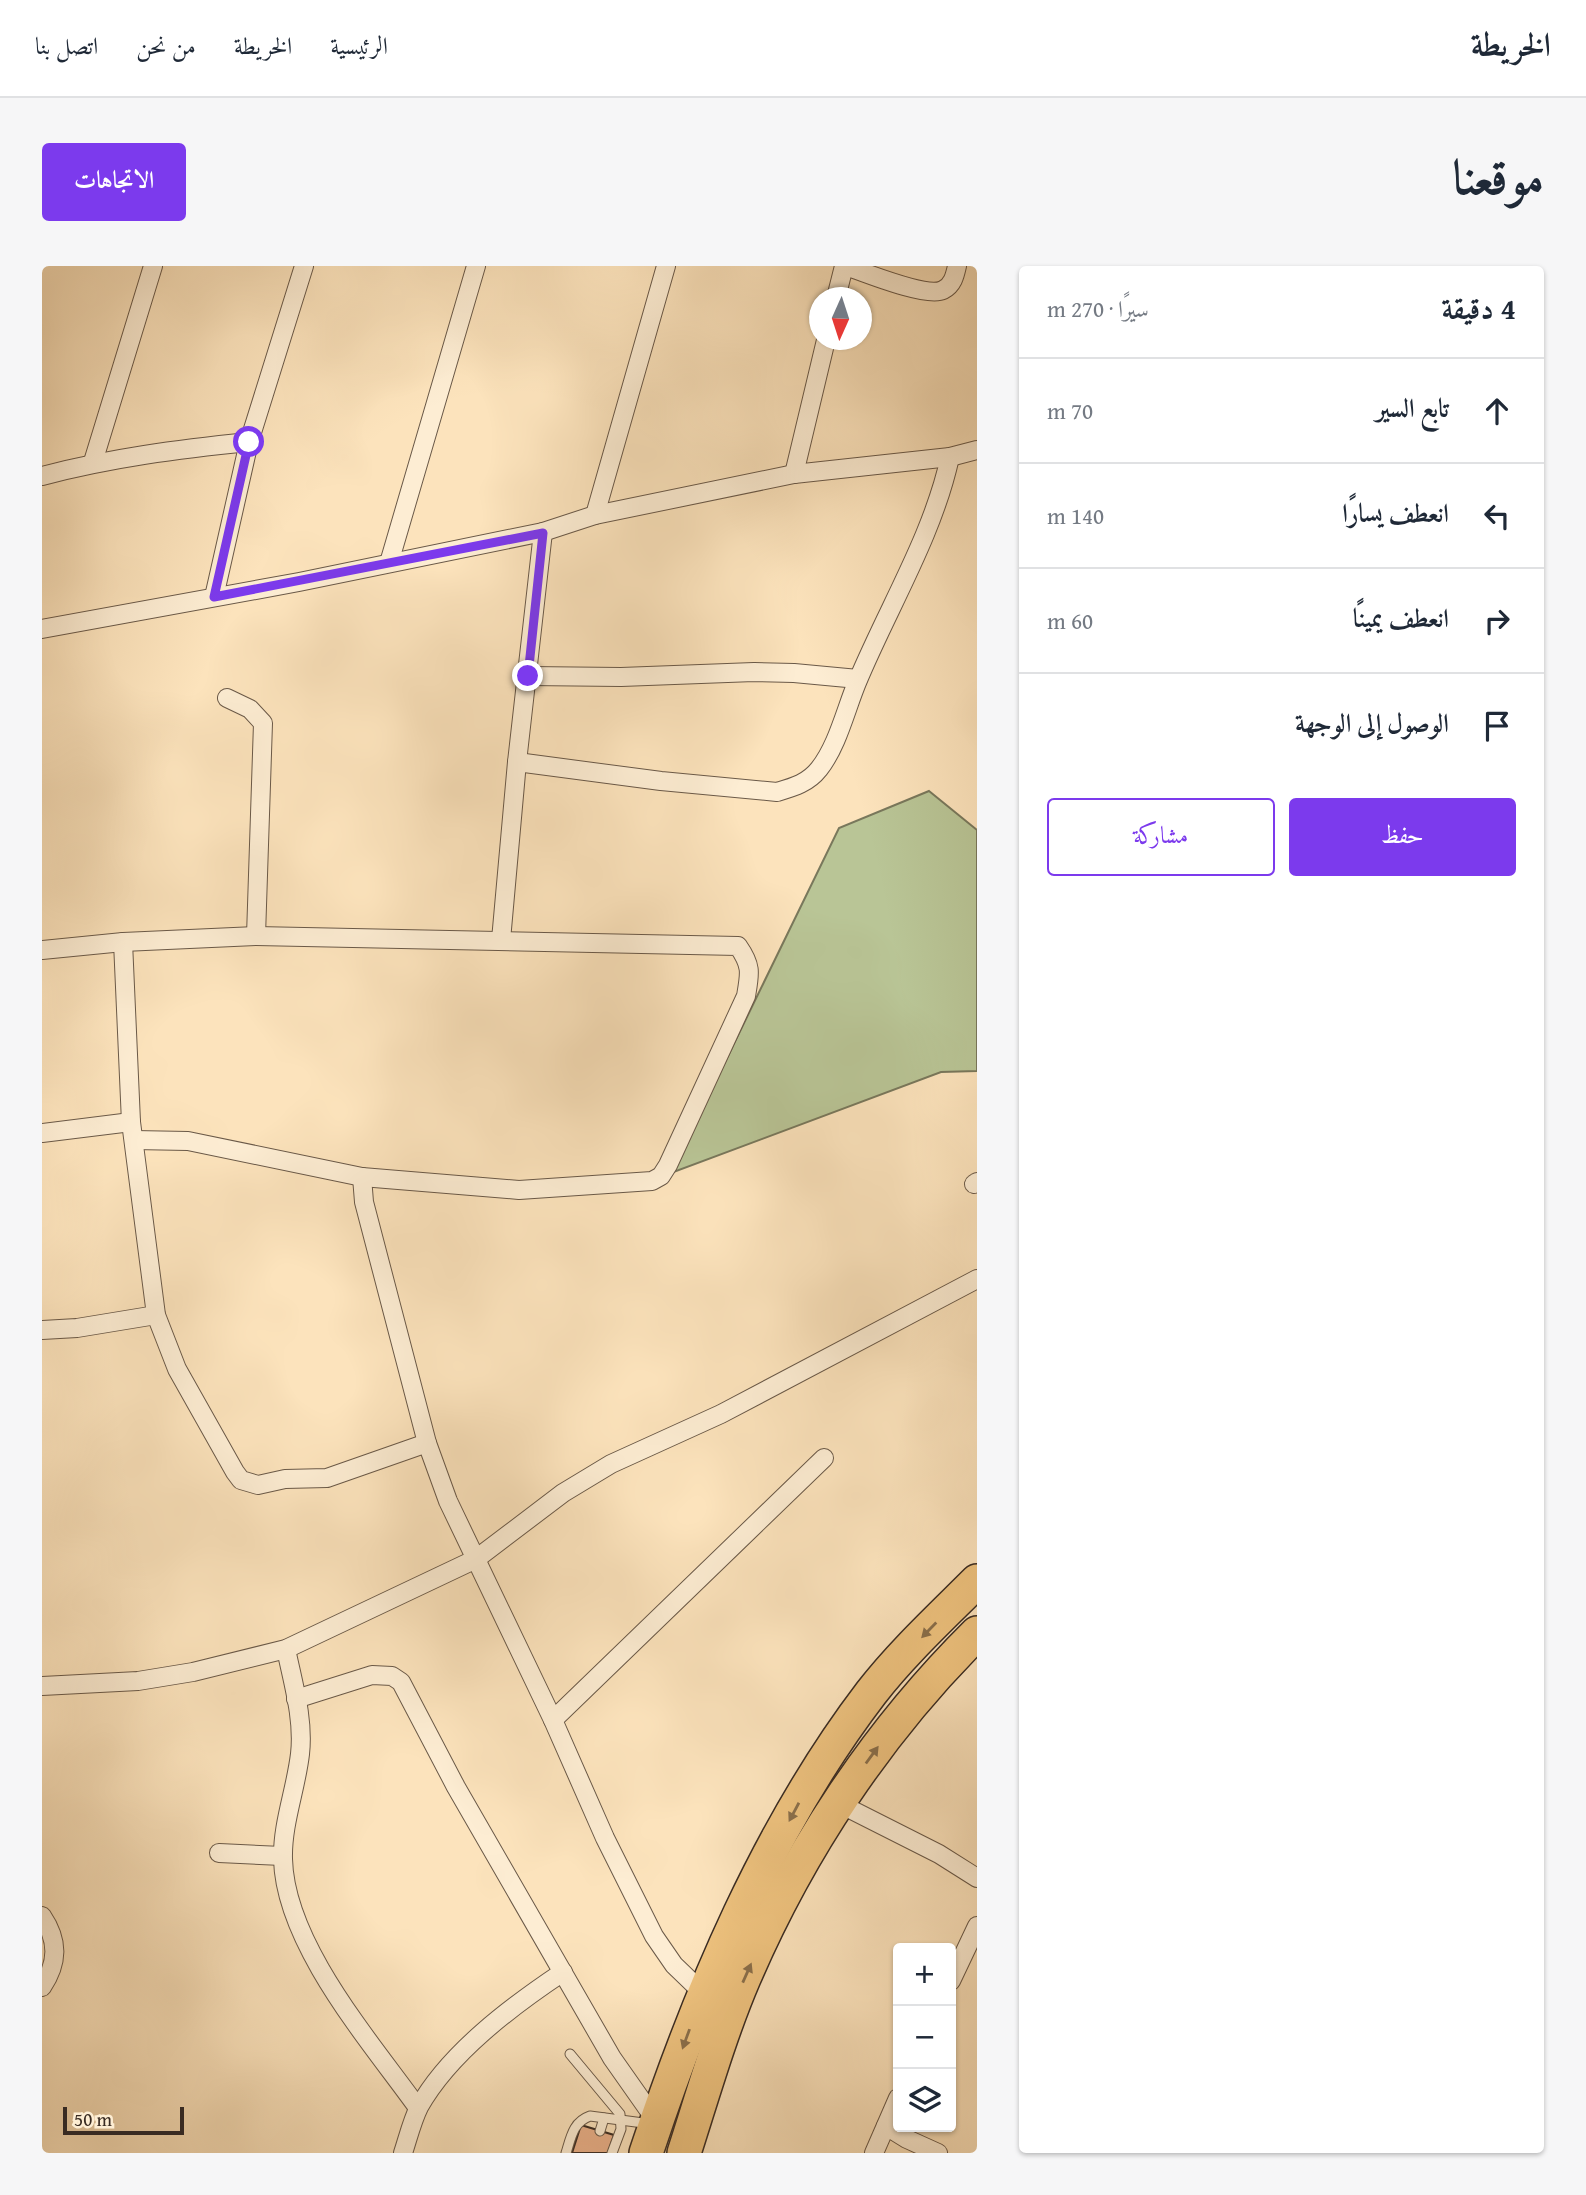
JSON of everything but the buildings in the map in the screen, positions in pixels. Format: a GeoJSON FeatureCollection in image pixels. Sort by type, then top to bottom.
{"type":"FeatureCollection","features":[{"type":"Feature","properties":{"kind":"highway"},"geometry":{"type":"LineString","coordinates":[[653,2133],[703,1993],[758,1878],[805,1791],[873,1691],[977,1581]]}},
{"type":"Feature","properties":{"kind":"highway"},"geometry":{"type":"LineString","coordinates":[[684,2153],[718,2046],[744,1978],[781,1900],[838,1803],[900,1717],[944,1665],[977,1633]]}},
{"type":"Feature","properties":{"kind":"street"},"geometry":{"type":"LineString","coordinates":[[93,462],[153,266]]}},
{"type":"Feature","properties":{"kind":"street"},"geometry":{"type":"LineString","coordinates":[[214,597],[249,442],[304,266]]}},
{"type":"Feature","properties":{"kind":"street"},"geometry":{"type":"LineString","coordinates":[[389,563],[476,266]]}},
{"type":"Feature","properties":{"kind":"street"},"geometry":{"type":"LineString","coordinates":[[595,515],[666,266]]}},
{"type":"Feature","properties":{"kind":"street"},"geometry":{"type":"LineString","coordinates":[[839,287],[845,266],[927,292],[942,291],[949,286],[957,266]]}},
{"type":"Feature","properties":{"kind":"street"},"geometry":{"type":"LineString","coordinates":[[794,474],[824,350]]}},
{"type":"Feature","properties":{"kind":"street"},"geometry":{"type":"LineString","coordinates":[[42,475],[93,462],[249,442]]}},
{"type":"Feature","properties":{"kind":"street"},"geometry":{"type":"LineString","coordinates":[[42,629],[299,582],[543,533],[595,515],[794,474],[950,457],[977,450]]}},
{"type":"Feature","properties":{"kind":"street"},"geometry":{"type":"LineString","coordinates":[[517,762],[661,781],[778,792],[807,781],[830,751],[858,679],[942,491],[950,457]]}},
{"type":"Feature","properties":{"kind":"street"},"geometry":{"type":"LineString","coordinates":[[501,940],[517,762],[543,533]]}},
{"type":"Feature","properties":{"kind":"street"},"geometry":{"type":"LineString","coordinates":[[528,676],[621,677],[754,672],[858,679]]}},
{"type":"Feature","properties":{"kind":"street"},"geometry":{"type":"LineString","coordinates":[[227,698],[250,709],[262,723],[256,936]]}},
{"type":"Feature","properties":{"kind":"street"},"geometry":{"type":"LineString","coordinates":[[42,950],[123,942],[256,936],[738,946],[748,960],[750,973],[746,996],[668,1165],[661,1176],[652,1181],[519,1190],[362,1177],[132,1131],[42,1133]]}},
{"type":"Feature","properties":{"kind":"street"},"geometry":{"type":"LineString","coordinates":[[123,942],[132,1131],[156,1315],[177,1369],[235,1472],[248,1483],[258,1485],[285,1479],[327,1478],[427,1443]]}},
{"type":"Feature","properties":{"kind":"street"},"geometry":{"type":"LineString","coordinates":[[362,1177],[364,1202],[427,1443],[448,1501],[553,1720],[605,1838],[654,1936],[674,1965],[703,1993]]}},
{"type":"Feature","properties":{"kind":"street"},"geometry":{"type":"LineString","coordinates":[[42,1686],[138,1681],[193,1672],[286,1649],[476,1559],[563,1493],[611,1464],[721,1414],[977,1279]]}},
{"type":"Feature","properties":{"kind":"street"},"geometry":{"type":"LineString","coordinates":[[42,1330],[77,1328],[156,1315]]}},
{"type":"Feature","properties":{"kind":"street"},"geometry":{"type":"LineString","coordinates":[[553,1720],[824,1458]]}},
{"type":"Feature","properties":{"kind":"street"},"geometry":{"type":"LineString","coordinates":[[286,1649],[300,1718],[301,1752],[282,1856],[287,1890],[312,1954],[338,1997],[418,2108]]}},
{"type":"Feature","properties":{"kind":"street"},"geometry":{"type":"LineString","coordinates":[[296,1699],[372,1675],[392,1676],[401,1682],[456,1787],[653,2133]]}},
{"type":"Feature","properties":{"kind":"street"},"geometry":{"type":"LineString","coordinates":[[838,1803],[939,1854],[977,1878]]}},
{"type":"Feature","properties":{"kind":"street"},"geometry":{"type":"LineString","coordinates":[[219,1853],[282,1856]]}},
{"type":"Feature","properties":{"kind":"street"},"geometry":{"type":"LineString","coordinates":[[42,1916],[51,1929],[55,1944],[50,1975],[42,1987]]}},
{"type":"Feature","properties":{"kind":"street"},"geometry":{"type":"LineString","coordinates":[[956,1970],[977,1926]]}},
{"type":"Feature","properties":{"kind":"street"},"geometry":{"type":"LineString","coordinates":[[403,2153],[418,2108],[437,2082],[477,2039],[523,2000],[563,1972]]}},
{"type":"Feature","properties":{"kind":"street"},"geometry":{"type":"LineString","coordinates":[[874,2153],[893,2110]]}},
{"type":"Feature","properties":{"kind":"street"},"geometry":{"type":"LineString","coordinates":[[886,2126],[938,2153]]}},
{"type":"Feature","properties":{"kind":"lane"},"geometry":{"type":"LineString","coordinates":[[570,2054],[614,2104],[621,2120],[612,2153]]}},
{"type":"Feature","properties":{"kind":"lane"},"geometry":{"type":"LineString","coordinates":[[566,2153],[576,2124],[590,2116],[621,2120],[653,2133]]}},
{"type":"Feature","properties":{"kind":"lane"},"geometry":{"type":"LineString","coordinates":[[600,2131],[604,2118]]}},
{"type":"Feature","properties":{"kind":"green space"},"geometry":{"type":"Polygon","coordinates":[[[929,791],[977,830],[977,1071],[941,1072],[671,1173],[839,828],[929,791]]]}},
{"type":"Feature","properties":{"kind":"route"},"geometry":{"type":"LineString","coordinates":[[249,442],[214,597],[543,533],[528,676]]}}]}
